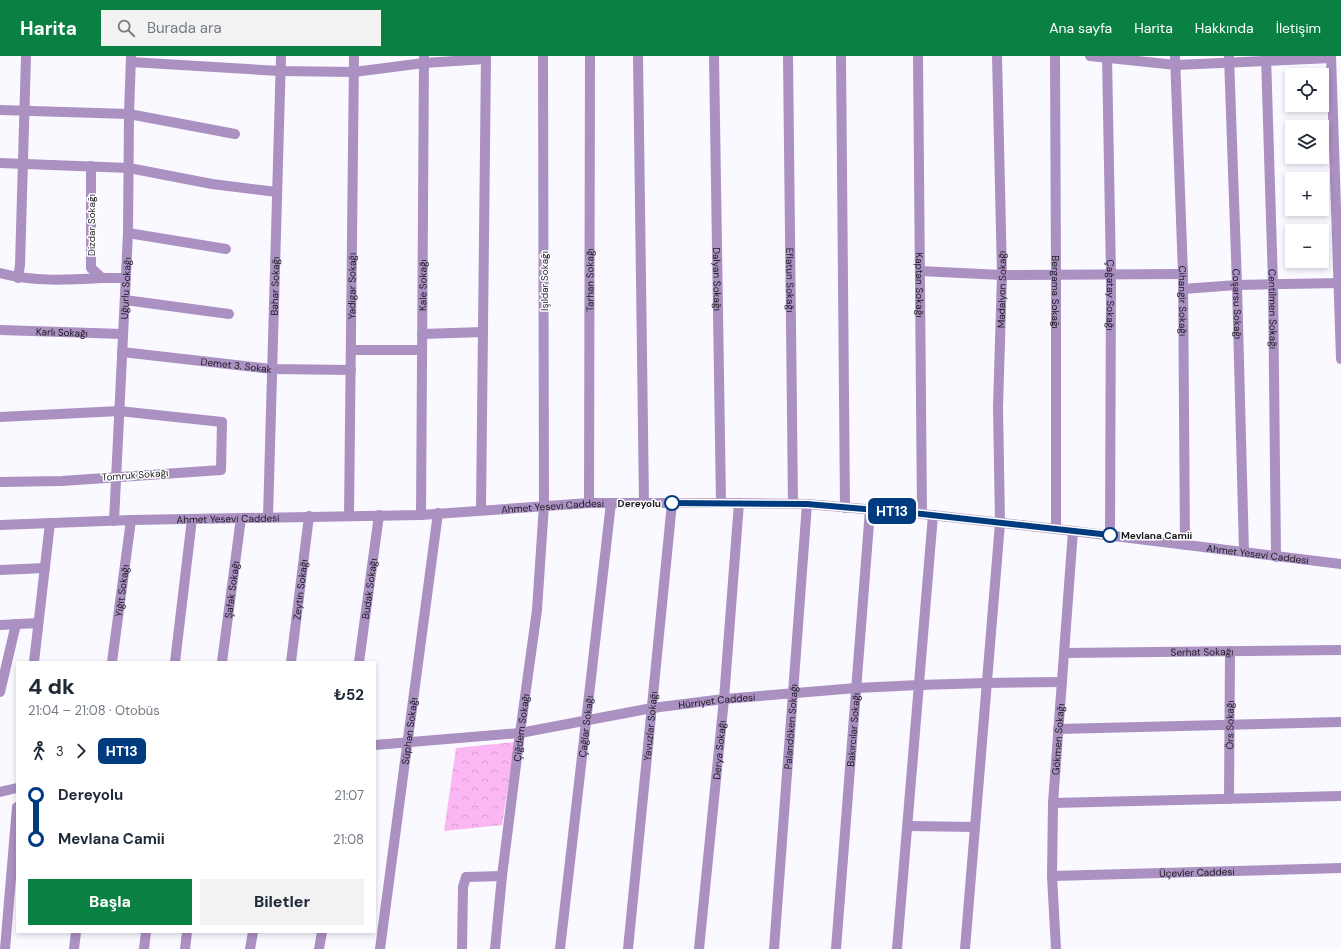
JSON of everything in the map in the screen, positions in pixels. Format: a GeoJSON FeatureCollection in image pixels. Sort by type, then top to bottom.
{"type":"FeatureCollection","features":[{"type":"Feature","properties":{"kind":"street"},"geometry":{"type":"LineString","coordinates":[[18,278],[26,56]]}},
{"type":"Feature","properties":{"kind":"street","name":"Bahar Sokağı"},"geometry":{"type":"LineString","coordinates":[[268,517],[280,56]]}},
{"type":"Feature","properties":{"kind":"street","name":"Yadigar Sokağı"},"geometry":{"type":"LineString","coordinates":[[349,516],[354,56]]}},
{"type":"Feature","properties":{"kind":"street","name":"Işıldar Sokağı"},"geometry":{"type":"LineString","coordinates":[[544,56],[544,506]]}},
{"type":"Feature","properties":{"kind":"street","name":"Tarhan Sokağı"},"geometry":{"type":"LineString","coordinates":[[589,503],[590,56]]}},
{"type":"Feature","properties":{"kind":"street"},"geometry":{"type":"LineString","coordinates":[[638,56],[644,503]]}},
{"type":"Feature","properties":{"kind":"street","name":"Dalyan Sokağı"},"geometry":{"type":"LineString","coordinates":[[714,56],[721,503]]}},
{"type":"Feature","properties":{"kind":"street","name":"Eflatun Sokağı"},"geometry":{"type":"LineString","coordinates":[[788,56],[793,504]]}},
{"type":"Feature","properties":{"kind":"street"},"geometry":{"type":"LineString","coordinates":[[841,56],[845,508]]}},
{"type":"Feature","properties":{"kind":"street","name":"Kaptan Sokağı"},"geometry":{"type":"LineString","coordinates":[[918,56],[922,514]]}},
{"type":"Feature","properties":{"kind":"street","name":"Madalyon Sokağı"},"geometry":{"type":"LineString","coordinates":[[965,949],[1000,523],[998,407],[1002,275],[997,56]]}},
{"type":"Feature","properties":{"kind":"street","name":"Bergama Sokağı"},"geometry":{"type":"LineString","coordinates":[[1055,56],[1056,529]]}},
{"type":"Feature","properties":{"kind":"street"},"geometry":{"type":"LineString","coordinates":[[1090,56],[1175,60],[1331,57],[1340,283],[1341,359]]}},
{"type":"Feature","properties":{"kind":"street"},"geometry":{"type":"LineString","coordinates":[[131,59],[280,71],[354,72],[424,60],[486,57],[481,510]]}},
{"type":"Feature","properties":{"kind":"street","name":"Çağatay Sokağı"},"geometry":{"type":"LineString","coordinates":[[1107,57],[1111,275],[1110,535]]}},
{"type":"Feature","properties":{"kind":"street","name":"Uğurlu Sokağı"},"geometry":{"type":"LineString","coordinates":[[114,521],[128,233],[131,59]]}},
{"type":"Feature","properties":{"kind":"street","name":"Coşarsu Sokağı"},"geometry":{"type":"LineString","coordinates":[[1229,59],[1244,552]]}},
{"type":"Feature","properties":{"kind":"street","name":"Centilmen Sokağı"},"geometry":{"type":"LineString","coordinates":[[1266,59],[1273,284],[1276,557]]}},
{"type":"Feature","properties":{"kind":"street","name":"Kale Sokağı"},"geometry":{"type":"LineString","coordinates":[[421,514],[424,60]]}},
{"type":"Feature","properties":{"kind":"street","name":"Cihangir Sokağı"},"geometry":{"type":"LineString","coordinates":[[1175,60],[1183,289],[1185,545]]}},
{"type":"Feature","properties":{"kind":"street"},"geometry":{"type":"LineString","coordinates":[[0,110],[129,114],[235,134]]}},
{"type":"Feature","properties":{"kind":"street"},"geometry":{"type":"LineString","coordinates":[[0,163],[129,168],[212,184],[277,192]]}},
{"type":"Feature","properties":{"kind":"street","name":"Dizdar Sokağı"},"geometry":{"type":"LineString","coordinates":[[92,166],[91,268],[102,278]]}},
{"type":"Feature","properties":{"kind":"street"},"geometry":{"type":"LineString","coordinates":[[128,233],[226,249]]}},
{"type":"Feature","properties":{"kind":"street"},"geometry":{"type":"LineString","coordinates":[[920,271],[1002,275],[1182,274]]}},
{"type":"Feature","properties":{"kind":"street"},"geometry":{"type":"LineString","coordinates":[[0,273],[18,278],[57,281],[126,278]]}},
{"type":"Feature","properties":{"kind":"street"},"geometry":{"type":"LineString","coordinates":[[1183,289],[1237,285],[1340,283]]}},
{"type":"Feature","properties":{"kind":"street"},"geometry":{"type":"LineString","coordinates":[[125,300],[229,314]]}},
{"type":"Feature","properties":{"kind":"street","name":"Karlı Sokağı"},"geometry":{"type":"LineString","coordinates":[[0,330],[123,334]]}},
{"type":"Feature","properties":{"kind":"street"},"geometry":{"type":"LineString","coordinates":[[422,334],[483,332]]}},
{"type":"Feature","properties":{"kind":"street"},"geometry":{"type":"LineString","coordinates":[[351,350],[422,350]]}},
{"type":"Feature","properties":{"kind":"street","name":"Demet 3. Sokak"},"geometry":{"type":"LineString","coordinates":[[122,352],[272,369],[351,370]]}},
{"type":"Feature","properties":{"kind":"street"},"geometry":{"type":"LineString","coordinates":[[0,417],[119,412]]}},
{"type":"Feature","properties":{"kind":"street","name":"Tomruk Sokağı"},"geometry":{"type":"LineString","coordinates":[[0,482],[62,481],[116,476],[221,470],[222,422],[119,412]]}},
{"type":"Feature","properties":{"kind":"street","name":"Ahmet Yesevi Caddesi"},"geometry":{"type":"LineString","coordinates":[[0,525],[131,520],[421,514],[589,503],[807,504],[933,515],[1073,530],[1276,557],[1341,564]]}},
{"type":"Feature","properties":{"kind":"street","name":"Çağlar Sokağı"},"geometry":{"type":"LineString","coordinates":[[560,949],[611,503]]}},
{"type":"Feature","properties":{"kind":"street","name":"Yavuzlar Sokağı"},"geometry":{"type":"LineString","coordinates":[[628,949],[672,503]]}},
{"type":"Feature","properties":{"kind":"street","name":"Derya Sokağı"},"geometry":{"type":"LineString","coordinates":[[698,949],[724,699],[739,503]]}},
{"type":"Feature","properties":{"kind":"street","name":"Palandöken Sokağı"},"geometry":{"type":"LineString","coordinates":[[774,949],[807,504]]}},
{"type":"Feature","properties":{"kind":"street","name":"Çiğdem Sokağı"},"geometry":{"type":"LineString","coordinates":[[495,949],[502,876],[520,733],[538,610],[544,506]]}},
{"type":"Feature","properties":{"kind":"street","name":"Bakırcılar Sokağı"},"geometry":{"type":"LineString","coordinates":[[836,949],[870,510]]}},
{"type":"Feature","properties":{"kind":"street","name":"Süphan Sokağı"},"geometry":{"type":"LineString","coordinates":[[380,949],[438,513]]}},
{"type":"Feature","properties":{"kind":"street","name":"Budak Sokağı"},"geometry":{"type":"LineString","coordinates":[[359,661],[379,515]]}},
{"type":"Feature","properties":{"kind":"street"},"geometry":{"type":"LineString","coordinates":[[897,949],[933,515]]}},
{"type":"Feature","properties":{"kind":"street","name":"Zeytin Sokağı"},"geometry":{"type":"LineString","coordinates":[[291,661],[309,516]]}},
{"type":"Feature","properties":{"kind":"street","name":"Şafak Sokağı"},"geometry":{"type":"LineString","coordinates":[[222,661],[241,518]]}},
{"type":"Feature","properties":{"kind":"street"},"geometry":{"type":"LineString","coordinates":[[175,661],[192,519]]}},
{"type":"Feature","properties":{"kind":"street","name":"Yiğit Sokağı"},"geometry":{"type":"LineString","coordinates":[[112,661],[131,520]]}},
{"type":"Feature","properties":{"kind":"street"},"geometry":{"type":"LineString","coordinates":[[34,661],[50,523]]}},
{"type":"Feature","properties":{"kind":"street","name":"Gökmen Sokağı"},"geometry":{"type":"LineString","coordinates":[[1056,949],[1052,876],[1053,803],[1073,530]]}},
{"type":"Feature","properties":{"kind":"street"},"geometry":{"type":"LineString","coordinates":[[0,570],[45,568]]}},
{"type":"Feature","properties":{"kind":"street"},"geometry":{"type":"LineString","coordinates":[[0,624],[38,623]]}},
{"type":"Feature","properties":{"kind":"street"},"geometry":{"type":"LineString","coordinates":[[0,692],[16,624]]}},
{"type":"Feature","properties":{"kind":"street","name":"Serhat Sokağı"},"geometry":{"type":"LineString","coordinates":[[1064,653],[1341,650]]}},
{"type":"Feature","properties":{"kind":"street","name":"Örs Sokağı"},"geometry":{"type":"LineString","coordinates":[[1229,799],[1230,651]]}},
{"type":"Feature","properties":{"kind":"street","name":"Hürriyet Caddesi"},"geometry":{"type":"LineString","coordinates":[[376,745],[408,744],[520,733],[652,708],[724,699],[857,688],[1062,682]]}},
{"type":"Feature","properties":{"kind":"street"},"geometry":{"type":"LineString","coordinates":[[1058,729],[1341,722]]}},
{"type":"Feature","properties":{"kind":"street"},"geometry":{"type":"LineString","coordinates":[[0,792],[16,788]]}},
{"type":"Feature","properties":{"kind":"street"},"geometry":{"type":"LineString","coordinates":[[1053,803],[1341,796]]}},
{"type":"Feature","properties":{"kind":"street"},"geometry":{"type":"LineString","coordinates":[[5,949],[16,820]]}},
{"type":"Feature","properties":{"kind":"street"},"geometry":{"type":"LineString","coordinates":[[908,826],[975,827]]}},
{"type":"Feature","properties":{"kind":"street","name":"Üçevler Caddesi"},"geometry":{"type":"LineString","coordinates":[[1052,876],[1341,868]]}},
{"type":"Feature","properties":{"kind":"street"},"geometry":{"type":"LineString","coordinates":[[462,949],[463,888],[466,878],[502,876]]}},
{"type":"Feature","properties":{"kind":"street"},"geometry":{"type":"LineString","coordinates":[[74,949],[76,933]]}},
{"type":"Feature","properties":{"kind":"street"},"geometry":{"type":"LineString","coordinates":[[144,949],[146,933]]}},
{"type":"Feature","properties":{"kind":"street"},"geometry":{"type":"LineString","coordinates":[[185,949],[187,933]]}},
{"type":"Feature","properties":{"kind":"street"},"geometry":{"type":"LineString","coordinates":[[250,949],[253,933]]}},
{"type":"Feature","properties":{"kind":"street"},"geometry":{"type":"LineString","coordinates":[[319,949],[322,933]]}},
{"type":"Feature","properties":{"kind":"green space"},"geometry":{"type":"Polygon","coordinates":[[[515,742],[502,825],[444,831],[456,748],[515,742]]]}},
{"type":"Feature","properties":{"kind":"bus line","name":"HT13"},"geometry":{"type":"LineString","coordinates":[[672,503],[807,504],[922,514],[1110,535]]}},
{"type":"Feature","properties":{"kind":"place","name":"Dereyolu"},"geometry":{"type":"Point","coordinates":[672,503]}},
{"type":"Feature","properties":{"kind":"place","name":"Mevlana Camii"},"geometry":{"type":"Point","coordinates":[1110,535]}}]}
